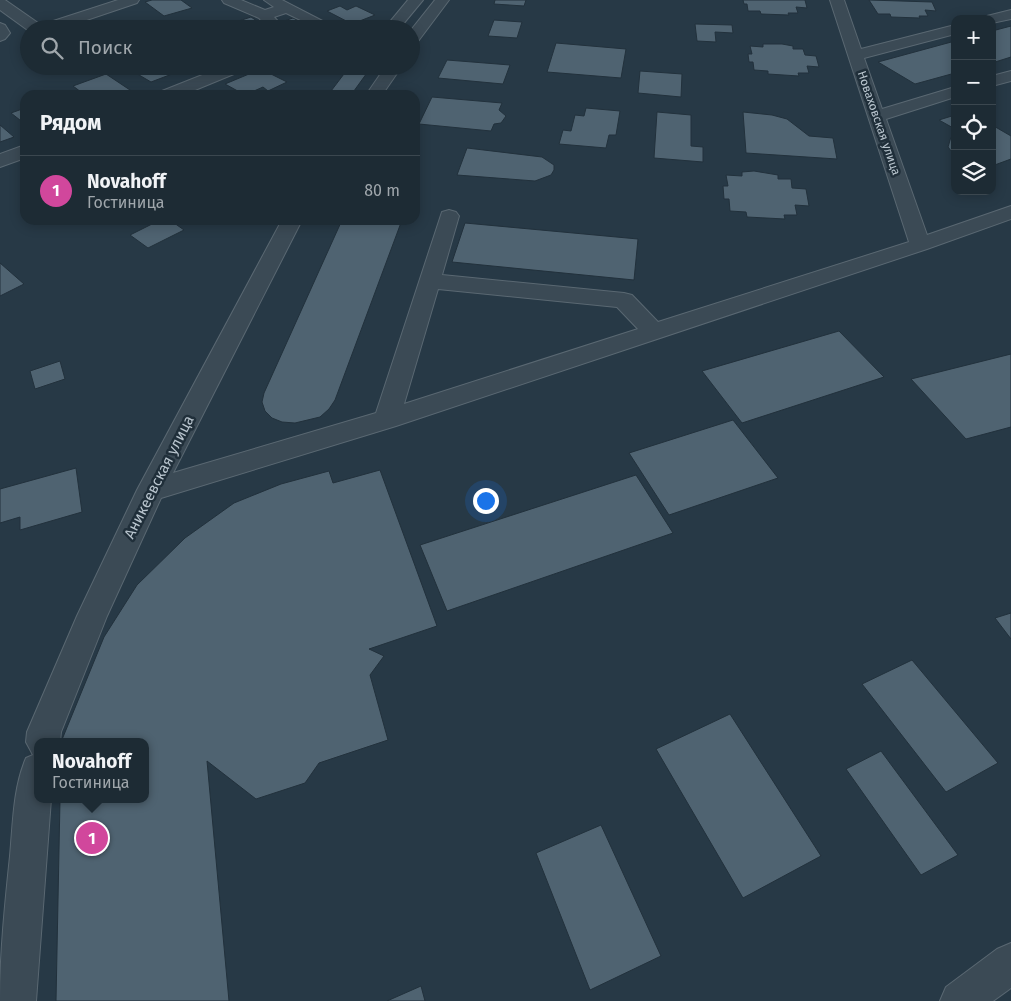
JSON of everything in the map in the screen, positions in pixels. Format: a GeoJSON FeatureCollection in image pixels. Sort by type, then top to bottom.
{"type":"FeatureCollection","features":[{"type":"Feature","properties":{"kind":"street"},"geometry":{"type":"LineString","coordinates":[[71,20],[132,0]]}},
{"type":"Feature","properties":{"kind":"street"},"geometry":{"type":"LineString","coordinates":[[228,0],[264,15],[269,20]]}},
{"type":"Feature","properties":{"kind":"street"},"geometry":{"type":"LineString","coordinates":[[271,0],[312,20]]}},
{"type":"Feature","properties":{"kind":"street"},"geometry":{"type":"LineString","coordinates":[[399,20],[416,0]]}},
{"type":"Feature","properties":{"kind":"street"},"geometry":{"type":"LineString","coordinates":[[420,30],[442,0]]}},
{"type":"Feature","properties":{"kind":"street","name":"Новаховская улица"},"geometry":{"type":"LineString","coordinates":[[838,0],[920,245]]}},
{"type":"Feature","properties":{"kind":"street"},"geometry":{"type":"LineString","coordinates":[[0,3],[24,20]]}},
{"type":"Feature","properties":{"kind":"street"},"geometry":{"type":"LineString","coordinates":[[264,15],[286,8]]}},
{"type":"Feature","properties":{"kind":"street"},"geometry":{"type":"LineString","coordinates":[[996,18],[1011,14]]}},
{"type":"Feature","properties":{"kind":"street"},"geometry":{"type":"LineString","coordinates":[[0,28],[2,33],[0,36]]}},
{"type":"Feature","properties":{"kind":"street"},"geometry":{"type":"LineString","coordinates":[[856,55],[951,30]]}},
{"type":"Feature","properties":{"kind":"street"},"geometry":{"type":"LineString","coordinates":[[180,90],[218,75]]}},
{"type":"Feature","properties":{"kind":"street"},"geometry":{"type":"LineString","coordinates":[[377,90],[388,75]]}},
{"type":"Feature","properties":{"kind":"street"},"geometry":{"type":"LineString","coordinates":[[996,80],[1011,76]]}},
{"type":"Feature","properties":{"kind":"street"},"geometry":{"type":"LineString","coordinates":[[876,116],[951,93]]}},
{"type":"Feature","properties":{"kind":"street"},"geometry":{"type":"LineString","coordinates":[[0,161],[20,154]]}},
{"type":"Feature","properties":{"kind":"street"},"geometry":{"type":"LineString","coordinates":[[151,490],[387,419],[920,245],[1011,212]]}},
{"type":"Feature","properties":{"kind":"street"},"geometry":{"type":"LineString","coordinates":[[387,419],[449,216]]}},
{"type":"Feature","properties":{"kind":"street","name":"Аникеевская улица"},"geometry":{"type":"LineString","coordinates":[[43,738],[44,732],[92,616],[151,490],[289,225]]}},
{"type":"Feature","properties":{"kind":"street"},"geometry":{"type":"LineString","coordinates":[[429,282],[624,300],[654,332]]}},
{"type":"Feature","properties":{"kind":"street"},"geometry":{"type":"LineString","coordinates":[[16,1001],[30,819],[34,794]]}},
{"type":"Feature","properties":{"kind":"street"},"geometry":{"type":"LineString","coordinates":[[960,1001],[1011,963]]}},
{"type":"Feature","properties":{"kind":"building"},"geometry":{"type":"Polygon","coordinates":[[[152,0],[181,0],[192,8],[164,16],[145,2],[152,0]]]}},
{"type":"Feature","properties":{"kind":"building"},"geometry":{"type":"Polygon","coordinates":[[[495,0],[526,0],[524,6],[494,4],[495,0]]]}},
{"type":"Feature","properties":{"kind":"building"},"geometry":{"type":"Polygon","coordinates":[[[743,0],[805,0],[807,8],[796,7],[798,13],[788,13],[789,15],[761,14],[760,11],[748,11],[747,4],[744,4],[743,0]]]}},
{"type":"Feature","properties":{"kind":"building"},"geometry":{"type":"Polygon","coordinates":[[[869,0],[932,2],[936,11],[925,10],[928,16],[919,16],[920,18],[891,17],[890,14],[878,14],[869,0]]]}},
{"type":"Feature","properties":{"kind":"building"},"geometry":{"type":"Polygon","coordinates":[[[340,6],[347,10],[356,6],[375,15],[362,20],[344,20],[327,11],[340,6]]]}},
{"type":"Feature","properties":{"kind":"building"},"geometry":{"type":"Polygon","coordinates":[[[251,17],[256,20],[242,20],[251,17]]]}},
{"type":"Feature","properties":{"kind":"building"},"geometry":{"type":"Polygon","coordinates":[[[494,20],[522,22],[517,38],[488,36],[494,20]]]}},
{"type":"Feature","properties":{"kind":"building"},"geometry":{"type":"Polygon","coordinates":[[[695,24],[732,25],[733,33],[715,32],[716,42],[697,41],[695,24]]]}},
{"type":"Feature","properties":{"kind":"building"},"geometry":{"type":"Polygon","coordinates":[[[1011,26],[1011,57],[996,62],[996,60],[996,30],[1011,26]]]}},
{"type":"Feature","properties":{"kind":"building"},"geometry":{"type":"Polygon","coordinates":[[[951,42],[951,74],[915,84],[878,62],[951,42]]]}},
{"type":"Feature","properties":{"kind":"building"},"geometry":{"type":"Polygon","coordinates":[[[556,43],[626,49],[621,78],[547,72],[556,43]]]}},
{"type":"Feature","properties":{"kind":"building"},"geometry":{"type":"Polygon","coordinates":[[[763,44],[782,44],[793,46],[793,49],[803,49],[805,55],[816,56],[819,67],[807,66],[809,73],[798,73],[799,76],[768,74],[768,71],[754,70],[753,62],[749,62],[748,54],[752,54],[750,46],[763,47],[763,44]]]}},
{"type":"Feature","properties":{"kind":"building"},"geometry":{"type":"Polygon","coordinates":[[[447,60],[510,65],[503,84],[438,78],[447,60]]]}},
{"type":"Feature","properties":{"kind":"building"},"geometry":{"type":"Polygon","coordinates":[[[640,71],[682,74],[681,97],[638,93],[640,71]]]}},
{"type":"Feature","properties":{"kind":"building"},"geometry":{"type":"Polygon","coordinates":[[[108,75],[130,90],[78,90],[73,86],[108,75]]]}},
{"type":"Feature","properties":{"kind":"building"},"geometry":{"type":"Polygon","coordinates":[[[139,75],[169,75],[151,82],[139,75]]]}},
{"type":"Feature","properties":{"kind":"building"},"geometry":{"type":"Polygon","coordinates":[[[247,75],[273,75],[287,82],[270,90],[263,87],[256,90],[236,90],[225,84],[247,75]]]}},
{"type":"Feature","properties":{"kind":"building"},"geometry":{"type":"Polygon","coordinates":[[[343,75],[365,75],[355,90],[332,90],[343,75]]]}},
{"type":"Feature","properties":{"kind":"building"},"geometry":{"type":"Polygon","coordinates":[[[432,97],[502,103],[499,110],[506,116],[501,123],[494,124],[491,131],[420,124],[432,97]]]}},
{"type":"Feature","properties":{"kind":"building"},"geometry":{"type":"Polygon","coordinates":[[[586,108],[620,111],[616,135],[609,135],[606,148],[559,144],[563,130],[571,131],[575,115],[584,116],[586,108]]]}},
{"type":"Feature","properties":{"kind":"building"},"geometry":{"type":"Polygon","coordinates":[[[20,110],[20,120],[11,113],[20,110]]]}},
{"type":"Feature","properties":{"kind":"building"},"geometry":{"type":"Polygon","coordinates":[[[657,112],[691,115],[691,146],[703,147],[703,162],[654,158],[657,112]]]}},
{"type":"Feature","properties":{"kind":"building"},"geometry":{"type":"Polygon","coordinates":[[[743,112],[772,115],[787,119],[809,136],[833,138],[837,159],[746,153],[743,112]]]}},
{"type":"Feature","properties":{"kind":"building"},"geometry":{"type":"Polygon","coordinates":[[[951,116],[951,127],[939,120],[951,116]]]}},
{"type":"Feature","properties":{"kind":"building"},"geometry":{"type":"Polygon","coordinates":[[[0,125],[14,137],[0,142],[0,125]]]}},
{"type":"Feature","properties":{"kind":"building"},"geometry":{"type":"Polygon","coordinates":[[[996,127],[1011,136],[1011,159],[996,165],[996,127]]]}},
{"type":"Feature","properties":{"kind":"building"},"geometry":{"type":"Polygon","coordinates":[[[951,137],[951,151],[948,147],[951,137]]]}},
{"type":"Feature","properties":{"kind":"building"},"geometry":{"type":"Polygon","coordinates":[[[467,148],[542,157],[554,165],[554,170],[551,175],[535,181],[457,175],[467,148]]]}},
{"type":"Feature","properties":{"kind":"building"},"geometry":{"type":"Polygon","coordinates":[[[754,171],[778,175],[778,179],[791,179],[792,188],[806,189],[809,206],[795,205],[797,215],[784,215],[785,219],[747,217],[746,212],[730,211],[729,199],[724,199],[723,186],[728,186],[726,175],[742,176],[742,172],[754,171]]]}},
{"type":"Feature","properties":{"kind":"building"},"geometry":{"type":"Polygon","coordinates":[[[465,223],[638,239],[634,280],[452,262],[465,223]]]}},
{"type":"Feature","properties":{"kind":"building"},"geometry":{"type":"Polygon","coordinates":[[[150,225],[177,225],[184,230],[148,248],[130,235],[150,225]]]}},
{"type":"Feature","properties":{"kind":"building"},"geometry":{"type":"Polygon","coordinates":[[[340,225],[400,225],[335,400],[329,409],[320,417],[295,423],[282,422],[272,418],[265,411],[262,402],[264,393],[340,225]]]}},
{"type":"Feature","properties":{"kind":"building"},"geometry":{"type":"Polygon","coordinates":[[[0,263],[24,284],[0,296],[0,263]]]}},
{"type":"Feature","properties":{"kind":"building"},"geometry":{"type":"Polygon","coordinates":[[[839,331],[884,377],[742,423],[702,371],[839,331]]]}},
{"type":"Feature","properties":{"kind":"building"},"geometry":{"type":"Polygon","coordinates":[[[1011,354],[1011,427],[966,439],[911,379],[1011,354]]]}},
{"type":"Feature","properties":{"kind":"building"},"geometry":{"type":"Polygon","coordinates":[[[60,361],[65,379],[35,389],[30,371],[60,361]]]}},
{"type":"Feature","properties":{"kind":"building"},"geometry":{"type":"Polygon","coordinates":[[[733,420],[778,478],[669,515],[629,453],[733,420]]]}},
{"type":"Feature","properties":{"kind":"building"},"geometry":{"type":"Polygon","coordinates":[[[76,468],[82,512],[20,530],[20,517],[0,523],[0,489],[76,468]]]}},
{"type":"Feature","properties":{"kind":"building"},"geometry":{"type":"Polygon","coordinates":[[[380,470],[437,626],[369,649],[384,656],[370,675],[388,740],[319,763],[305,783],[256,799],[207,761],[229,1001],[56,1001],[60,803],[149,803],[149,738],[63,738],[104,637],[137,585],[185,538],[234,503],[281,484],[329,471],[333,483],[380,470]]]}},
{"type":"Feature","properties":{"kind":"building"},"geometry":{"type":"Polygon","coordinates":[[[636,475],[673,533],[447,611],[420,545],[636,475]]]}},
{"type":"Feature","properties":{"kind":"building"},"geometry":{"type":"Polygon","coordinates":[[[1011,613],[1011,639],[995,618],[1011,613]]]}},
{"type":"Feature","properties":{"kind":"building"},"geometry":{"type":"Polygon","coordinates":[[[912,660],[998,763],[946,792],[862,684],[912,660]]]}},
{"type":"Feature","properties":{"kind":"building"},"geometry":{"type":"Polygon","coordinates":[[[730,714],[821,856],[743,898],[656,749],[730,714]]]}},
{"type":"Feature","properties":{"kind":"building"},"geometry":{"type":"Polygon","coordinates":[[[881,751],[958,855],[921,875],[846,769],[881,751]]]}},
{"type":"Feature","properties":{"kind":"building"},"geometry":{"type":"Polygon","coordinates":[[[601,825],[661,956],[590,990],[536,853],[601,825]]]}},
{"type":"Feature","properties":{"kind":"building"},"geometry":{"type":"Polygon","coordinates":[[[421,986],[425,1001],[387,1001],[421,986]]]}},
{"type":"Feature","properties":{"kind":"place","name":"Novahoff"},"geometry":{"type":"Point","coordinates":[92,838]}}]}
